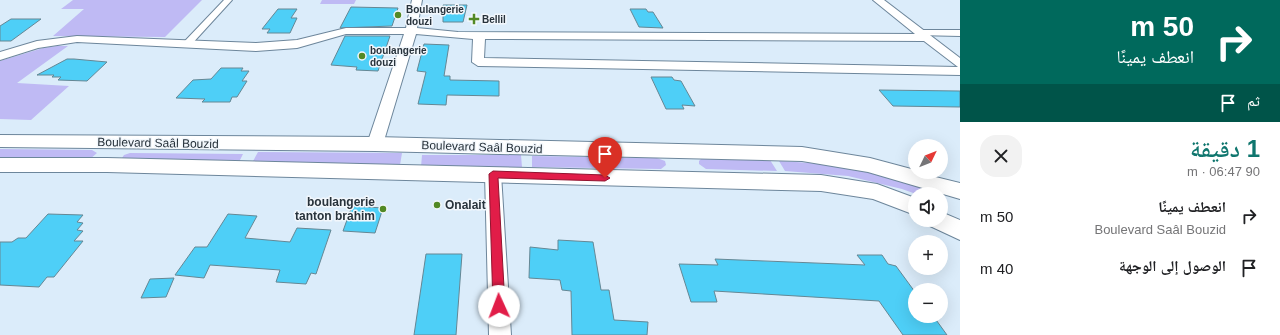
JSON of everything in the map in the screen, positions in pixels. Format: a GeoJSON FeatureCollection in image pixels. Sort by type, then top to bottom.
{"type":"FeatureCollection","features":[{"type":"Feature","properties":{"kind":"main road","name":"Boulevard Saâl Bouzid"},"geometry":{"type":"LineString","coordinates":[[0,142],[375,144],[802,154],[870,165],[960,191]]}},
{"type":"Feature","properties":{"kind":"main road"},"geometry":{"type":"LineString","coordinates":[[107,166],[125,142]]}},
{"type":"Feature","properties":{"kind":"main road"},"geometry":{"type":"LineString","coordinates":[[675,152],[685,180]]}},
{"type":"Feature","properties":{"kind":"main road","name":"Boulevard Saâl Bouzid"},"geometry":{"type":"LineString","coordinates":[[0,165],[493,174],[821,183],[877,192],[908,204]]}},
{"type":"Feature","properties":{"kind":"main road"},"geometry":{"type":"LineString","coordinates":[[948,220],[960,225]]}},
{"type":"Feature","properties":{"kind":"main road"},"geometry":{"type":"LineString","coordinates":[[948,225],[960,231]]}},
{"type":"Feature","properties":{"kind":"street"},"geometry":{"type":"LineString","coordinates":[[187,44],[228,0]]}},
{"type":"Feature","properties":{"kind":"street"},"geometry":{"type":"LineString","coordinates":[[375,144],[411,31],[417,0]]}},
{"type":"Feature","properties":{"kind":"street"},"geometry":{"type":"LineString","coordinates":[[878,0],[960,64]]}},
{"type":"Feature","properties":{"kind":"street"},"geometry":{"type":"LineString","coordinates":[[0,56],[60,40],[77,39],[256,47],[297,44],[346,31],[431,31],[458,35],[960,34]]}},
{"type":"Feature","properties":{"kind":"street"},"geometry":{"type":"LineString","coordinates":[[478,35],[478,62],[960,71]]}},
{"type":"Feature","properties":{"kind":"street"},"geometry":{"type":"LineString","coordinates":[[493,174],[500,335]]}},
{"type":"Feature","properties":{"kind":"shaded area"},"geometry":{"type":"Polygon","coordinates":[[[73,0],[202,0],[165,37],[53,36],[84,9],[61,9],[73,0]]]}},
{"type":"Feature","properties":{"kind":"shaded area"},"geometry":{"type":"Polygon","coordinates":[[[322,0],[356,0],[354,4],[320,4],[322,0]]]}},
{"type":"Feature","properties":{"kind":"shaded area"},"geometry":{"type":"Polygon","coordinates":[[[68,46],[17,83],[69,86],[31,120],[0,119],[0,61],[43,48],[68,46]]]}},
{"type":"Feature","properties":{"kind":"shaded area"},"geometry":{"type":"Polygon","coordinates":[[[0,149],[92,150],[97,153],[90,159],[0,160],[0,149]]]}},
{"type":"Feature","properties":{"kind":"shaded area"},"geometry":{"type":"Polygon","coordinates":[[[258,152],[402,153],[400,165],[252,163],[258,152]]]}},
{"type":"Feature","properties":{"kind":"shaded area"},"geometry":{"type":"Polygon","coordinates":[[[130,153],[243,154],[238,164],[120,161],[124,155],[130,153]]]}},
{"type":"Feature","properties":{"kind":"shaded area"},"geometry":{"type":"Polygon","coordinates":[[[422,155],[521,155],[522,167],[421,167],[422,155]]]}},
{"type":"Feature","properties":{"kind":"shaded area"},"geometry":{"type":"Polygon","coordinates":[[[532,156],[657,158],[665,161],[666,165],[661,169],[532,167],[532,156]]]}},
{"type":"Feature","properties":{"kind":"shaded area"},"geometry":{"type":"Polygon","coordinates":[[[701,159],[770,160],[777,171],[706,169],[699,164],[701,159]]]}},
{"type":"Feature","properties":{"kind":"shaded area"},"geometry":{"type":"Polygon","coordinates":[[[779,161],[820,164],[860,170],[900,180],[919,187],[908,187],[908,191],[848,176],[785,171],[779,161]]]}},
{"type":"Feature","properties":{"kind":"building"},"geometry":{"type":"Polygon","coordinates":[[[443,5],[467,5],[463,22],[443,22],[443,5]]]}},
{"type":"Feature","properties":{"kind":"building"},"geometry":{"type":"Polygon","coordinates":[[[351,7],[398,8],[392,26],[340,28],[351,7]]]}},
{"type":"Feature","properties":{"kind":"building"},"geometry":{"type":"Polygon","coordinates":[[[278,9],[297,9],[291,18],[297,18],[290,33],[267,33],[270,29],[262,29],[278,9]]]}},
{"type":"Feature","properties":{"kind":"building"},"geometry":{"type":"Polygon","coordinates":[[[630,9],[646,9],[648,12],[653,12],[663,28],[639,27],[630,9]]]}},
{"type":"Feature","properties":{"kind":"building"},"geometry":{"type":"Polygon","coordinates":[[[11,19],[41,19],[11,41],[0,41],[0,26],[11,19]]]}},
{"type":"Feature","properties":{"kind":"building","name":"boulangerie douzi"},"geometry":{"type":"Polygon","coordinates":[[[345,36],[390,36],[378,71],[356,70],[357,67],[331,65],[345,36]]]}},
{"type":"Feature","properties":{"kind":"building"},"geometry":{"type":"Polygon","coordinates":[[[424,44],[449,45],[444,76],[450,76],[450,80],[499,81],[499,96],[447,95],[446,105],[418,104],[426,72],[417,71],[424,44]]]}},
{"type":"Feature","properties":{"kind":"building"},"geometry":{"type":"Polygon","coordinates":[[[67,59],[107,62],[87,81],[58,80],[61,77],[52,77],[54,75],[37,75],[67,59]]]}},
{"type":"Feature","properties":{"kind":"building"},"geometry":{"type":"Polygon","coordinates":[[[221,68],[243,68],[241,71],[249,71],[242,81],[247,81],[237,97],[232,97],[230,102],[202,102],[205,99],[176,98],[193,80],[211,79],[221,68]]]}},
{"type":"Feature","properties":{"kind":"building"},"geometry":{"type":"Polygon","coordinates":[[[651,77],[672,77],[674,80],[681,81],[695,106],[682,105],[684,109],[666,109],[651,77]]]}},
{"type":"Feature","properties":{"kind":"building"},"geometry":{"type":"Polygon","coordinates":[[[879,90],[960,91],[960,107],[893,106],[879,90]]]}},
{"type":"Feature","properties":{"kind":"building"},"geometry":{"type":"Polygon","coordinates":[[[352,206],[383,208],[375,233],[343,231],[352,206]]]}},
{"type":"Feature","properties":{"kind":"building"},"geometry":{"type":"Polygon","coordinates":[[[48,214],[83,215],[77,222],[83,223],[77,230],[83,231],[74,241],[83,241],[54,277],[47,277],[39,287],[0,285],[0,242],[12,242],[18,238],[26,238],[48,214]]]}},
{"type":"Feature","properties":{"kind":"building"},"geometry":{"type":"Polygon","coordinates":[[[228,214],[257,216],[245,238],[290,242],[297,228],[331,230],[316,274],[311,273],[306,284],[276,282],[280,270],[210,265],[204,278],[175,275],[195,247],[207,247],[228,214]]]}},
{"type":"Feature","properties":{"kind":"building"},"geometry":{"type":"Polygon","coordinates":[[[558,240],[593,242],[601,290],[609,290],[614,320],[648,322],[647,335],[572,335],[571,291],[562,290],[560,280],[529,278],[530,247],[558,250],[558,240]]]}},
{"type":"Feature","properties":{"kind":"building"},"geometry":{"type":"Polygon","coordinates":[[[426,254],[462,254],[456,335],[414,335],[426,254]]]}},
{"type":"Feature","properties":{"kind":"building"},"geometry":{"type":"Polygon","coordinates":[[[857,255],[882,255],[888,264],[896,266],[908,283],[908,323],[938,323],[947,335],[903,335],[879,301],[714,291],[717,302],[691,302],[679,264],[718,265],[715,259],[865,265],[857,255]]]}},
{"type":"Feature","properties":{"kind":"building"},"geometry":{"type":"Polygon","coordinates":[[[174,278],[166,297],[141,298],[150,279],[174,278]]]}},
{"type":"Feature","properties":{"kind":"place","name":"Boulangerie douzi"},"geometry":{"type":"Point","coordinates":[398,15]}},
{"type":"Feature","properties":{"kind":"place","name":"Bellil"},"geometry":{"type":"Point","coordinates":[474,19]}},
{"type":"Feature","properties":{"kind":"place","name":"boulangerie douzi"},"geometry":{"type":"Point","coordinates":[362,56]}},
{"type":"Feature","properties":{"kind":"place","name":"Onalait"},"geometry":{"type":"Point","coordinates":[437,205]}},
{"type":"Feature","properties":{"kind":"place","name":"boulangerie tanton brahim"},"geometry":{"type":"Point","coordinates":[383,209]}},
{"type":"Feature","properties":{"kind":"route"},"geometry":{"type":"LineString","coordinates":[[499,306],[493,174],[605,178]]}}]}
